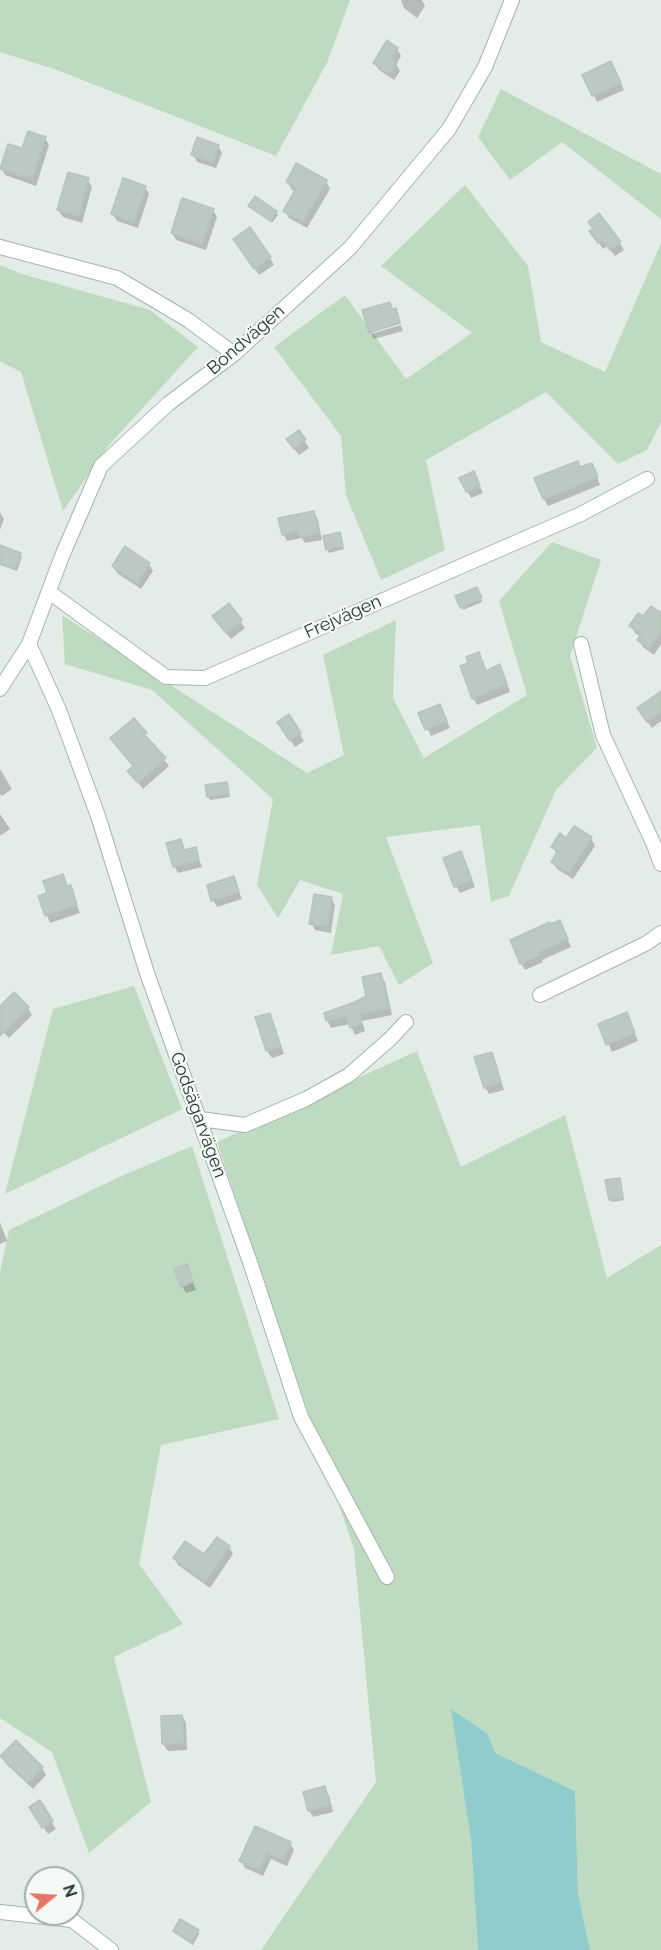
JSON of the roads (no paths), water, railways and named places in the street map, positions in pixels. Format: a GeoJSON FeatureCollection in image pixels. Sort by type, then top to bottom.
{"type":"FeatureCollection","features":[{"type":"Feature","properties":{"kind":"street","name":"Bondvägen"},"geometry":{"type":"LineString","coordinates":[[0,689],[29,644],[62,556],[101,466],[168,404],[234,354],[350,248],[449,129],[485,67],[512,0]]}},
{"type":"Feature","properties":{"kind":"street"},"geometry":{"type":"LineString","coordinates":[[0,247],[117,278],[188,320],[234,354]]}},
{"type":"Feature","properties":{"kind":"street","name":"Frejvägen"},"geometry":{"type":"LineString","coordinates":[[49,592],[166,677],[205,678],[581,514],[647,479]]}},
{"type":"Feature","properties":{"kind":"street","name":"Godsägarvägen"},"geometry":{"type":"LineString","coordinates":[[29,644],[59,710],[98,816],[147,973],[251,1265],[301,1417],[387,1577]]}},
{"type":"Feature","properties":{"kind":"street"},"geometry":{"type":"LineString","coordinates":[[581,644],[603,735],[661,864]]}},
{"type":"Feature","properties":{"kind":"street"},"geometry":{"type":"LineString","coordinates":[[540,994],[647,943],[661,933]]}},
{"type":"Feature","properties":{"kind":"street"},"geometry":{"type":"LineString","coordinates":[[200,1119],[245,1125],[306,1099],[349,1075],[406,1022]]}},
{"type":"Feature","properties":{"kind":"street"},"geometry":{"type":"LineString","coordinates":[[0,1912],[72,1920],[111,1950]]}},
{"type":"Feature","properties":{"kind":"water"},"geometry":{"type":"Polygon","coordinates":[[[451,1709],[487,1733],[495,1753],[575,1791],[578,1893],[590,1950],[478,1950],[471,1840],[451,1709]]]}}]}
